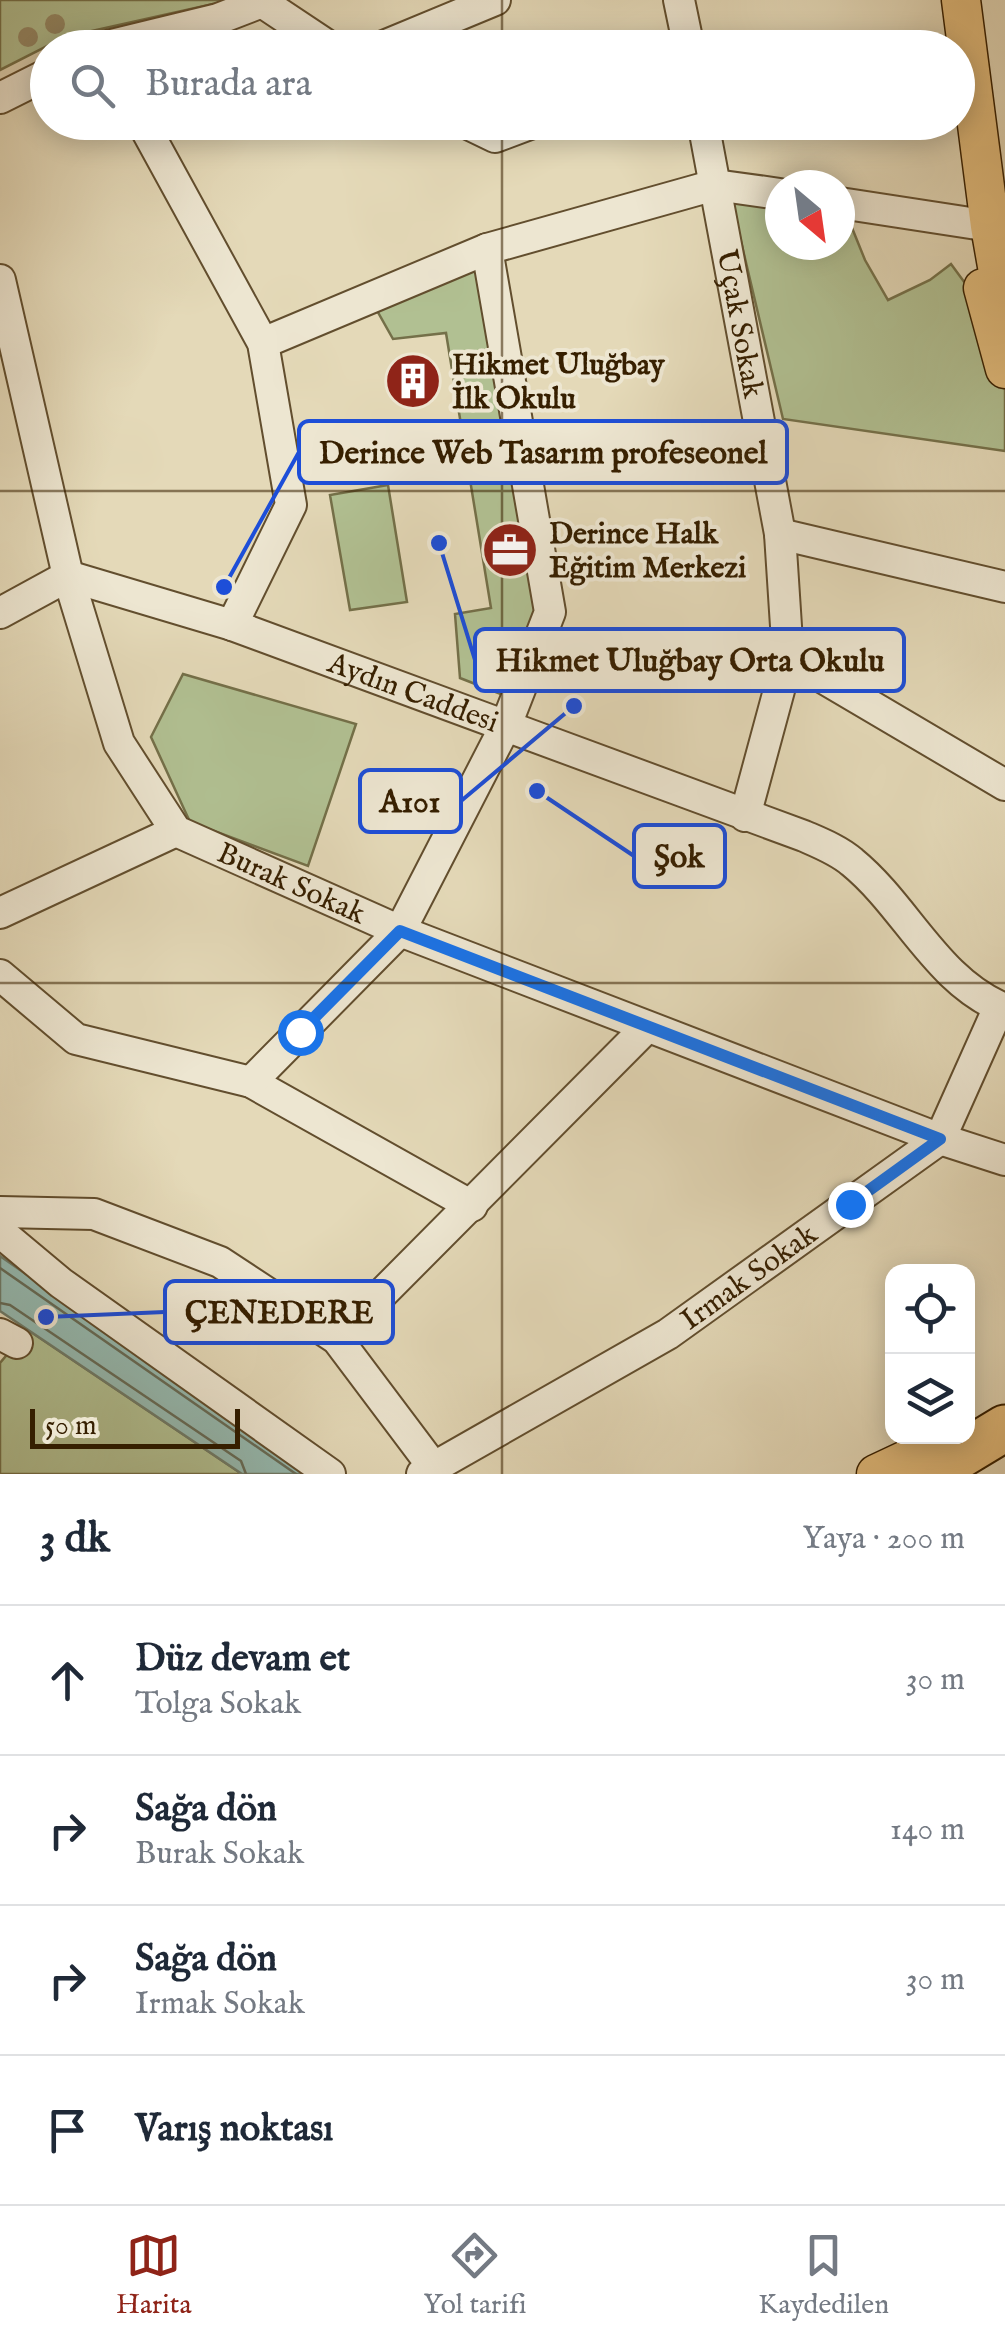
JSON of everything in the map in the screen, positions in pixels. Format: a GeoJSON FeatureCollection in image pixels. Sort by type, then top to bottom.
{"type":"FeatureCollection","features":[{"type":"Feature","properties":{"kind":"highway"},"geometry":{"type":"LineString","coordinates":[[929,1474],[1005,1428]]}},
{"type":"Feature","properties":{"kind":"main road"},"geometry":{"type":"LineString","coordinates":[[948,0],[951,30]]}},
{"type":"Feature","properties":{"kind":"main road"},"geometry":{"type":"LineString","coordinates":[[961,0],[965,30]]}},
{"type":"Feature","properties":{"kind":"main road"},"geometry":{"type":"LineString","coordinates":[[975,110],[1005,312]]}},
{"type":"Feature","properties":{"kind":"main road"},"geometry":{"type":"LineString","coordinates":[[970,140],[989,221],[987,313],[1005,369]]}},
{"type":"Feature","properties":{"kind":"main road"},"geometry":{"type":"LineString","coordinates":[[975,1429],[1005,1418]]}},
{"type":"Feature","properties":{"kind":"main road"},"geometry":{"type":"LineString","coordinates":[[876,1474],[940,1444]]}},
{"type":"Feature","properties":{"kind":"street"},"geometry":{"type":"LineString","coordinates":[[422,30],[495,0]]}},
{"type":"Feature","properties":{"kind":"street"},"geometry":{"type":"LineString","coordinates":[[679,0],[685,30]]}},
{"type":"Feature","properties":{"kind":"street"},"geometry":{"type":"LineString","coordinates":[[172,30],[218,19],[262,2],[304,30]]}},
{"type":"Feature","properties":{"kind":"street"},"geometry":{"type":"LineString","coordinates":[[0,98],[30,83]]}},
{"type":"Feature","properties":{"kind":"street"},"geometry":{"type":"LineString","coordinates":[[152,140],[263,343],[291,505],[232,624]]}},
{"type":"Feature","properties":{"kind":"street","name":"Uçak Sokak"},"geometry":{"type":"LineString","coordinates":[[706,140],[780,534],[788,657],[745,816]]}},
{"type":"Feature","properties":{"kind":"street"},"geometry":{"type":"LineString","coordinates":[[263,343],[487,249],[715,185],[765,192]]}},
{"type":"Feature","properties":{"kind":"street"},"geometry":{"type":"LineString","coordinates":[[855,205],[989,221]]}},
{"type":"Feature","properties":{"kind":"street"},"geometry":{"type":"LineString","coordinates":[[251,1082],[400,931],[506,724],[550,612],[487,249]]}},
{"type":"Feature","properties":{"kind":"street"},"geometry":{"type":"LineString","coordinates":[[0,280],[7,341],[68,576],[119,744],[176,831],[0,913]]}},
{"type":"Feature","properties":{"kind":"street"},"geometry":{"type":"LineString","coordinates":[[780,534],[1005,587]]}},
{"type":"Feature","properties":{"kind":"street"},"geometry":{"type":"LineString","coordinates":[[0,613],[68,576]]}},
{"type":"Feature","properties":{"kind":"street","name":"Aydın Caddesi"},"geometry":{"type":"LineString","coordinates":[[68,576],[232,624],[804,836],[853,862],[950,973],[1002,1008]]}},
{"type":"Feature","properties":{"kind":"street"},"geometry":{"type":"LineString","coordinates":[[788,657],[1005,786]]}},
{"type":"Feature","properties":{"kind":"street","name":"Burak Sokak"},"geometry":{"type":"LineString","coordinates":[[176,831],[400,931],[940,1139],[1005,1160]]}},
{"type":"Feature","properties":{"kind":"street"},"geometry":{"type":"LineString","coordinates":[[0,975],[76,1039],[251,1082],[472,1206]]}},
{"type":"Feature","properties":{"kind":"street","name":"Irmak Sokak"},"geometry":{"type":"LineString","coordinates":[[428,1471],[668,1334],[940,1139],[1002,1008]]}},
{"type":"Feature","properties":{"kind":"street"},"geometry":{"type":"LineString","coordinates":[[337,1339],[647,1027]]}},
{"type":"Feature","properties":{"kind":"street"},"geometry":{"type":"LineString","coordinates":[[0,1212],[94,1214],[220,1262],[337,1339],[428,1471]]}},
{"type":"Feature","properties":{"kind":"street"},"geometry":{"type":"LineString","coordinates":[[0,1232],[61,1283],[330,1474]]}},
{"type":"Feature","properties":{"kind":"green space"},"geometry":{"type":"Polygon","coordinates":[[[0,0],[231,0],[96,30],[30,30],[30,55],[0,70],[0,0]]]}},
{"type":"Feature","properties":{"kind":"green space"},"geometry":{"type":"Polygon","coordinates":[[[730,195],[765,202],[765,260],[855,260],[855,235],[888,300],[930,280],[951,264],[987,313],[1005,369],[1005,451],[783,419],[730,195]]]}},
{"type":"Feature","properties":{"kind":"green space"},"geometry":{"type":"Polygon","coordinates":[[[487,249],[550,612],[516,700],[460,678],[455,614],[491,608],[446,333],[393,339],[370,298],[487,249]]]}},
{"type":"Feature","properties":{"kind":"green space"},"geometry":{"type":"Polygon","coordinates":[[[388,485],[407,602],[350,610],[330,495],[388,485]]]}},
{"type":"Feature","properties":{"kind":"green space"},"geometry":{"type":"Polygon","coordinates":[[[183,674],[356,724],[308,866],[190,822],[151,737],[183,674]]]}},
{"type":"Feature","properties":{"kind":"green space"},"geometry":{"type":"Polygon","coordinates":[[[28,1330],[242,1474],[0,1474],[0,1363],[28,1330]]]}},
{"type":"Feature","properties":{"kind":"water"},"geometry":{"type":"Polygon","coordinates":[[[0,1256],[313,1474],[242,1474],[0,1311],[0,1256]]]}},
{"type":"Feature","properties":{"kind":"place","name":"Hikmet Uluğbay İlk Okulu"},"geometry":{"type":"Point","coordinates":[413,381]}},
{"type":"Feature","properties":{"kind":"place","name":"Hikmet Uluğbay Orta Okulu"},"geometry":{"type":"Point","coordinates":[439,543]}},
{"type":"Feature","properties":{"kind":"place","name":"Derince Halk Eğitim Merkezi"},"geometry":{"type":"Point","coordinates":[510,550]}},
{"type":"Feature","properties":{"kind":"place","name":"Derince Web Tasarım profeseonel"},"geometry":{"type":"Point","coordinates":[224,587]}},
{"type":"Feature","properties":{"kind":"place","name":"A101"},"geometry":{"type":"Point","coordinates":[574,706]}},
{"type":"Feature","properties":{"kind":"place","name":"Şok"},"geometry":{"type":"Point","coordinates":[537,791]}},
{"type":"Feature","properties":{"kind":"place","name":"ÇENEDERE"},"geometry":{"type":"Point","coordinates":[46,1317]}},
{"type":"Feature","properties":{"kind":"route"},"geometry":{"type":"LineString","coordinates":[[300,1032],[400,931],[940,1139],[850,1204]]}}]}
